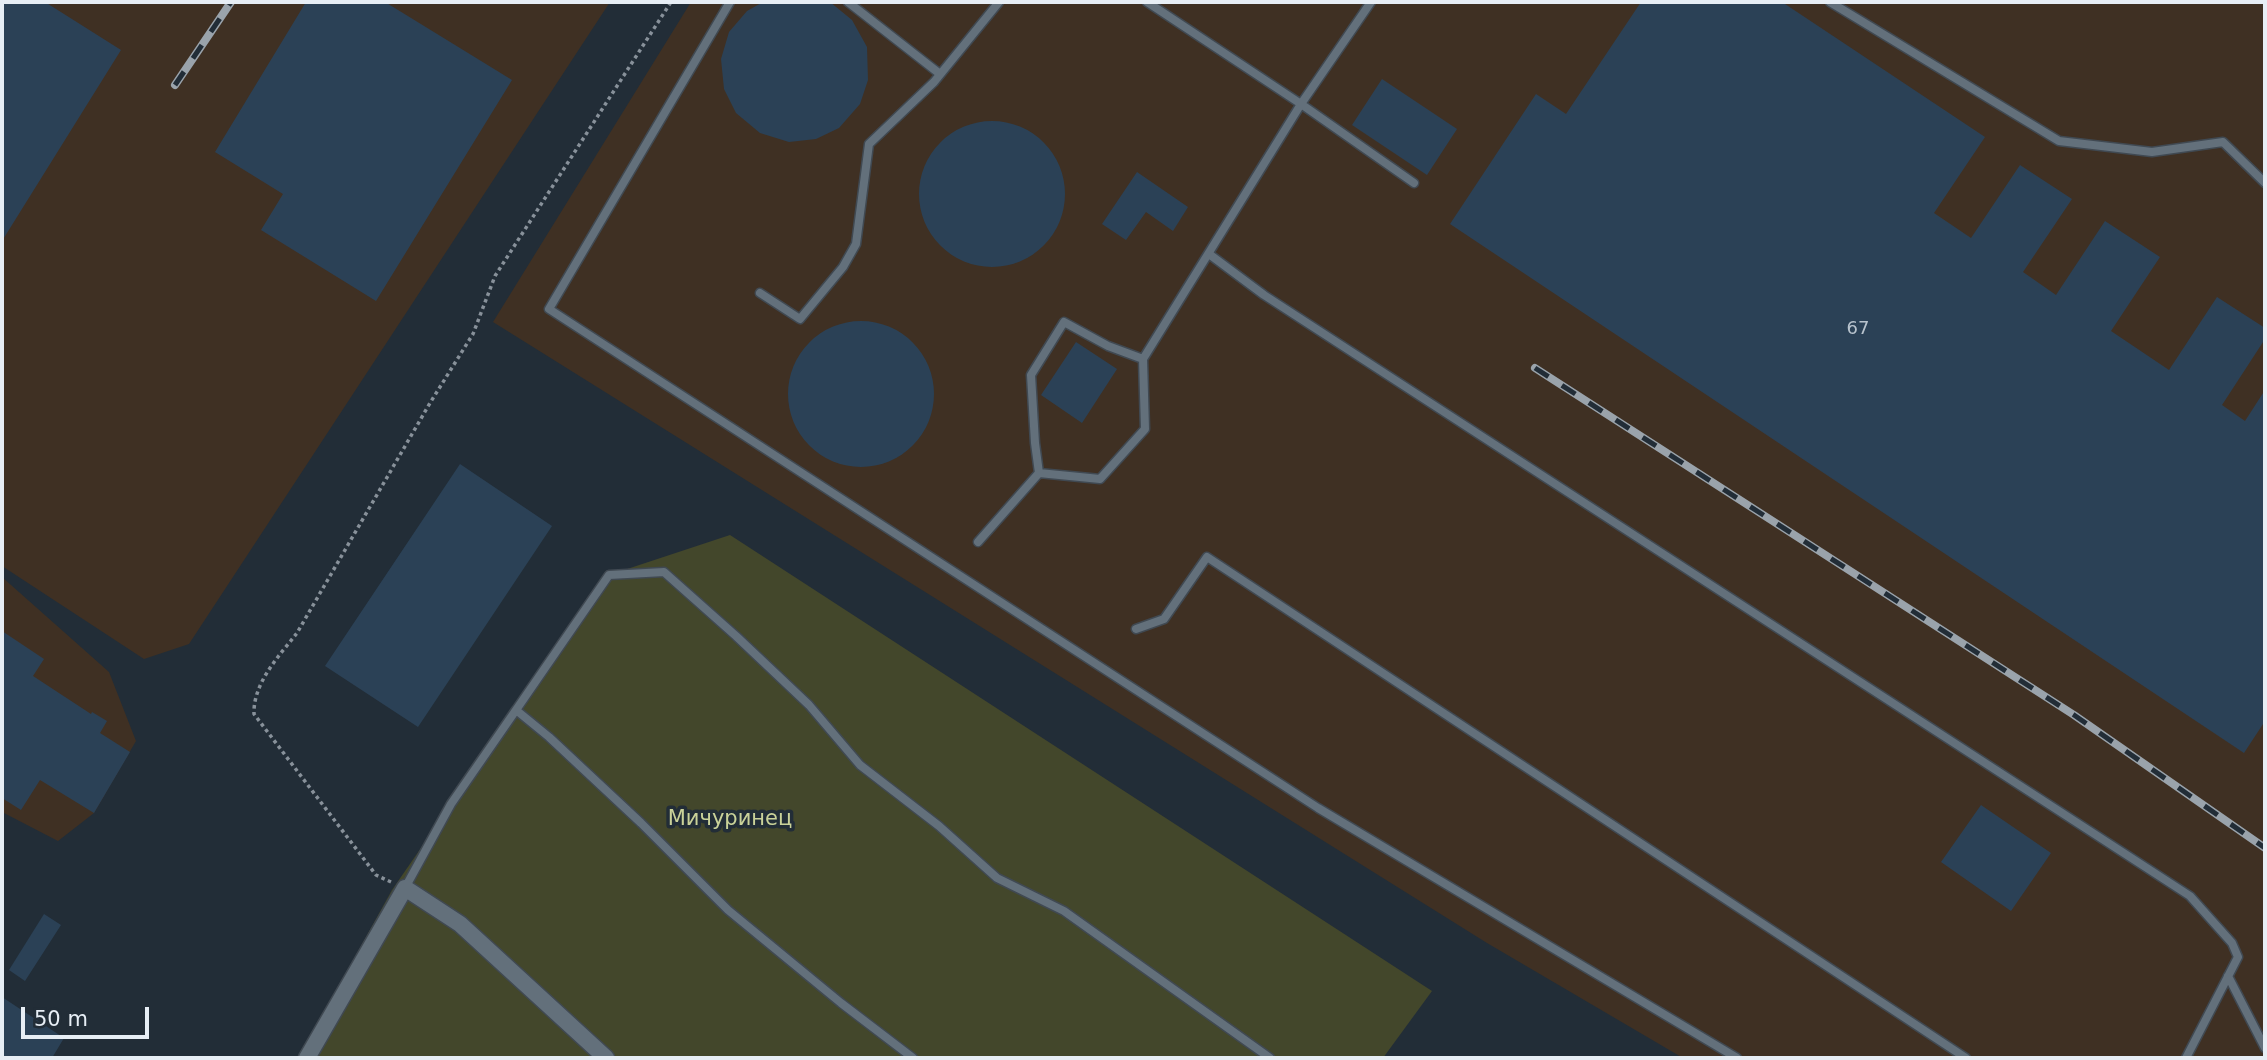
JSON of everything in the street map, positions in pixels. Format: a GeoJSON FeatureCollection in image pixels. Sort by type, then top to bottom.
{"type":"FeatureCollection","features":[{"type":"Feature","properties":{"kind":"street"},"geometry":{"type":"LineString","coordinates":[[307,1058],[405,888],[460,924],[606,1058]]}},
{"type":"Feature","properties":{"kind":"lane"},"geometry":{"type":"LineString","coordinates":[[730,2],[549,309],[1318,808],[1737,1058]]}},
{"type":"Feature","properties":{"kind":"lane"},"geometry":{"type":"LineString","coordinates":[[848,2],[940,74]]}},
{"type":"Feature","properties":{"kind":"lane"},"geometry":{"type":"LineString","coordinates":[[760,293],[800,319],[844,267],[856,243],[869,144],[940,74],[999,2]]}},
{"type":"Feature","properties":{"kind":"lane"},"geometry":{"type":"LineString","coordinates":[[1147,2],[1414,183]]}},
{"type":"Feature","properties":{"kind":"lane"},"geometry":{"type":"LineString","coordinates":[[1040,473],[1100,479],[1145,429],[1143,359],[1301,104],[1371,2]]}},
{"type":"Feature","properties":{"kind":"lane"},"geometry":{"type":"LineString","coordinates":[[1830,2],[2059,141],[2152,152],[2223,142],[2265,183]]}},
{"type":"Feature","properties":{"kind":"lane"},"geometry":{"type":"LineString","coordinates":[[1209,254],[1276,303],[2190,896],[2232,943],[2238,957],[2186,1058]]}},
{"type":"Feature","properties":{"kind":"lane"},"geometry":{"type":"LineString","coordinates":[[1040,473],[1035,443],[1031,375],[1064,323],[1108,346],[1143,359]]}},
{"type":"Feature","properties":{"kind":"lane"},"geometry":{"type":"LineString","coordinates":[[978,542],[1040,473]]}},
{"type":"Feature","properties":{"kind":"lane"},"geometry":{"type":"LineString","coordinates":[[1136,629],[1164,619],[1206,557],[1966,1058]]}},
{"type":"Feature","properties":{"kind":"lane"},"geometry":{"type":"LineString","coordinates":[[405,888],[451,804],[609,575],[664,572],[808,705],[860,765],[939,826],[997,878],[1064,911],[1270,1058]]}},
{"type":"Feature","properties":{"kind":"lane"},"geometry":{"type":"LineString","coordinates":[[516,710],[630,813],[728,910],[913,1058]]}},
{"type":"Feature","properties":{"kind":"lane"},"geometry":{"type":"LineString","coordinates":[[2228,976],[2265,1048]]}},
{"type":"Feature","properties":{"kind":"path"},"geometry":{"type":"LineString","coordinates":[[405,888],[376,875],[254,714],[254,700],[271,667],[297,634],[430,403],[473,334],[495,276],[671,2]]}},
{"type":"Feature","properties":{"kind":"shaded area"},"geometry":{"type":"Polygon","coordinates":[[[2,2],[610,2],[189,644],[144,659],[2,566],[2,2]]]}},
{"type":"Feature","properties":{"kind":"shaded area"},"geometry":{"type":"Polygon","coordinates":[[[691,2],[2265,2],[2265,1058],[1683,1058],[1487,943],[493,322],[691,2]]]}},
{"type":"Feature","properties":{"kind":"shaded area"},"geometry":{"type":"Polygon","coordinates":[[[2,577],[109,672],[136,741],[94,813],[58,841],[2,812],[2,577]]]}},
{"type":"Feature","properties":{"kind":"green space","name":"Мичуринец"},"geometry":{"type":"Polygon","coordinates":[[[730,535],[1432,991],[1383,1058],[299,1058],[392,890],[609,575],[730,535]]]}},
{"type":"Feature","properties":{"kind":"building"},"geometry":{"type":"Polygon","coordinates":[[[2,2],[45,2],[121,50],[2,241],[2,2]]]}},
{"type":"Feature","properties":{"kind":"building"},"geometry":{"type":"Polygon","coordinates":[[[306,2],[385,2],[512,80],[376,301],[261,230],[283,194],[215,152],[306,2]]]}},
{"type":"Feature","properties":{"kind":"building"},"geometry":{"type":"Polygon","coordinates":[[[763,2],[830,2],[852,20],[867,47],[868,80],[860,104],[839,128],[816,139],[789,142],[760,133],[736,113],[724,89],[721,59],[729,32],[747,11],[763,2]]]}},
{"type":"Feature","properties":{"kind":"building"},"geometry":{"type":"Polygon","coordinates":[[[1641,2],[1782,2],[1985,137],[1934,213],[1971,238],[2020,165],[2072,199],[2023,272],[2056,295],[2105,221],[2160,257],[2111,331],[2169,370],[2217,297],[2265,328],[2265,339],[2222,405],[2245,421],[2265,390],[2265,721],[2244,753],[1450,224],[1536,94],[1566,114],[1641,2]]]}},
{"type":"Feature","properties":{"kind":"building"},"geometry":{"type":"Polygon","coordinates":[[[1382,79],[1457,129],[1427,175],[1352,125],[1382,79]]]}},
{"type":"Feature","properties":{"kind":"building"},"geometry":{"type":"Polygon","coordinates":[[[992,121],[1020,126],[1044,142],[1060,166],[1065,194],[1060,222],[1044,246],[1020,262],[992,267],[964,262],[940,246],[924,222],[919,194],[924,166],[940,142],[964,126],[992,121]]]}},
{"type":"Feature","properties":{"kind":"building"},"geometry":{"type":"Polygon","coordinates":[[[1137,172],[1188,207],[1173,231],[1146,212],[1126,240],[1102,224],[1137,172]]]}},
{"type":"Feature","properties":{"kind":"building"},"geometry":{"type":"Polygon","coordinates":[[[861,321],[889,326],[913,342],[929,366],[934,394],[929,422],[913,446],[889,462],[861,467],[833,462],[809,446],[793,422],[788,394],[793,366],[809,342],[833,326],[861,321]]]}},
{"type":"Feature","properties":{"kind":"building"},"geometry":{"type":"Polygon","coordinates":[[[1076,342],[1117,369],[1082,423],[1041,395],[1076,342]]]}},
{"type":"Feature","properties":{"kind":"building"},"geometry":{"type":"Polygon","coordinates":[[[460,464],[552,526],[418,727],[325,666],[460,464]]]}},
{"type":"Feature","properties":{"kind":"building"},"geometry":{"type":"Polygon","coordinates":[[[2,631],[44,659],[33,676],[91,714],[92,712],[107,721],[100,733],[130,752],[94,813],[40,780],[21,810],[2,798],[2,631]]]}},
{"type":"Feature","properties":{"kind":"building"},"geometry":{"type":"Polygon","coordinates":[[[1981,805],[2051,853],[2011,911],[1941,862],[1981,805]]]}},
{"type":"Feature","properties":{"kind":"building"},"geometry":{"type":"Polygon","coordinates":[[[44,914],[61,925],[25,981],[9,970],[44,914]]]}},
{"type":"Feature","properties":{"kind":"building"},"geometry":{"type":"Polygon","coordinates":[[[2,997],[64,1038],[52,1058],[2,1058],[2,997]]]}},
{"type":"Feature","properties":{"kind":"railway"},"geometry":{"type":"LineString","coordinates":[[175,85],[231,2]]}},
{"type":"Feature","properties":{"kind":"railway"},"geometry":{"type":"LineString","coordinates":[[1535,368],[2074,715],[2265,848]]}}]}
